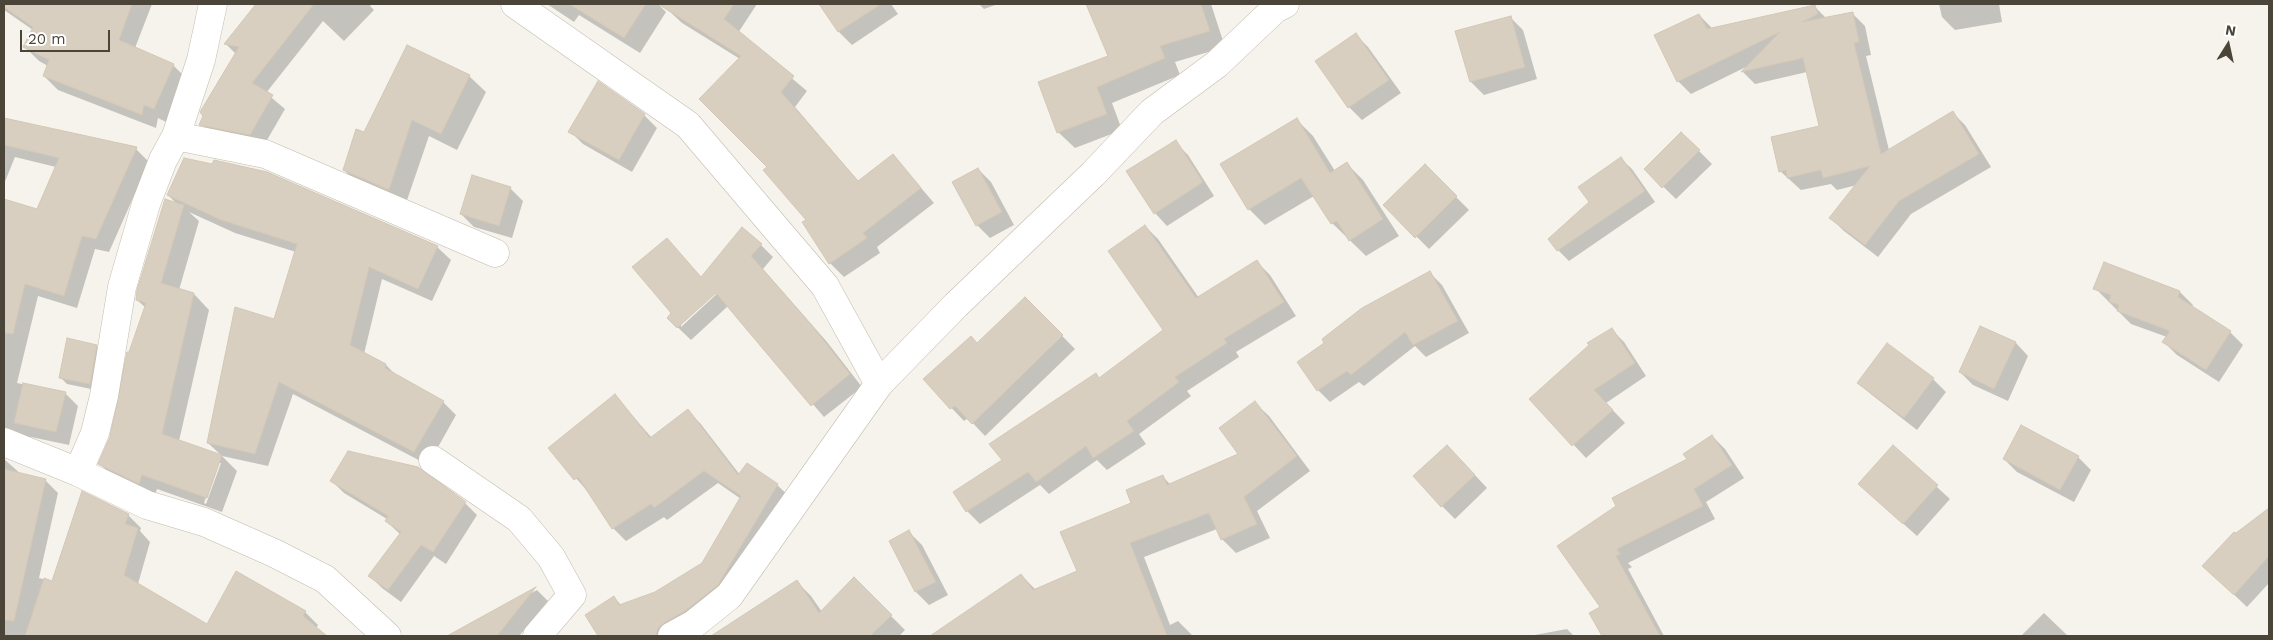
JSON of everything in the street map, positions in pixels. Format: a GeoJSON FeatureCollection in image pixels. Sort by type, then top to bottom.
{"type":"FeatureCollection","features":[{"type":"Feature","properties":{"kind":"street"},"geometry":{"type":"LineString","coordinates":[[78,472],[95,433],[102,405],[122,287],[146,204],[162,160],[176,136],[201,60],[213,4]]}},
{"type":"Feature","properties":{"kind":"street"},"geometry":{"type":"LineString","coordinates":[[515,4],[688,126],[825,286],[879,384]]}},
{"type":"Feature","properties":{"kind":"street"},"geometry":{"type":"LineString","coordinates":[[672,636],[694,624],[729,596],[879,384],[956,305],[1093,174],[1152,112],[1217,64],[1275,9],[1285,4]]}},
{"type":"Feature","properties":{"kind":"street"},"geometry":{"type":"LineString","coordinates":[[176,136],[265,154],[495,253]]}},
{"type":"Feature","properties":{"kind":"street"},"geometry":{"type":"LineString","coordinates":[[4,442],[78,472],[147,506],[204,522],[274,553],[325,579],[387,636]]}},
{"type":"Feature","properties":{"kind":"street"},"geometry":{"type":"LineString","coordinates":[[433,460],[519,519],[552,557],[572,595],[537,636]]}},
{"type":"Feature","properties":{"kind":"building"},"geometry":{"type":"Polygon","coordinates":[[[4,4],[132,4],[119,40],[174,64],[154,109],[144,105],[142,115],[43,76],[49,60],[23,47],[33,27],[4,7],[4,4]]]}},
{"type":"Feature","properties":{"kind":"building"},"geometry":{"type":"Polygon","coordinates":[[[256,4],[314,4],[252,83],[273,95],[250,135],[199,125],[203,116],[200,112],[239,47],[224,44],[256,4]]]}},
{"type":"Feature","properties":{"kind":"building"},"geometry":{"type":"Polygon","coordinates":[[[569,4],[646,4],[624,38],[569,4]]]}},
{"type":"Feature","properties":{"kind":"building"},"geometry":{"type":"Polygon","coordinates":[[[658,4],[734,4],[724,19],[794,76],[781,92],[858,181],[893,154],[921,188],[863,233],[867,238],[829,264],[802,222],[806,220],[763,170],[767,167],[699,99],[741,56],[658,4]]]}},
{"type":"Feature","properties":{"kind":"building"},"geometry":{"type":"Polygon","coordinates":[[[819,4],[881,4],[838,32],[819,4]]]}},
{"type":"Feature","properties":{"kind":"building"},"geometry":{"type":"Polygon","coordinates":[[[1086,4],[1201,4],[1210,31],[1160,46],[1165,58],[1097,87],[1107,114],[1057,133],[1038,82],[1108,56],[1086,4]]]}},
{"type":"Feature","properties":{"kind":"building"},"geometry":{"type":"Polygon","coordinates":[[[1815,5],[1818,14],[1802,22],[1853,12],[1859,42],[1854,43],[1881,154],[1953,111],[1979,154],[1899,201],[1865,245],[1829,218],[1870,166],[1823,178],[1821,170],[1787,178],[1786,170],[1779,172],[1771,137],[1819,126],[1803,58],[1741,72],[1780,32],[1677,82],[1654,35],[1699,14],[1707,29],[1815,5]]]}},
{"type":"Feature","properties":{"kind":"building"},"geometry":{"type":"Polygon","coordinates":[[[1511,16],[1525,67],[1470,82],[1455,31],[1511,16]]]}},
{"type":"Feature","properties":{"kind":"building"},"geometry":{"type":"Polygon","coordinates":[[[1356,33],[1389,80],[1348,108],[1315,61],[1356,33]]]}},
{"type":"Feature","properties":{"kind":"building"},"geometry":{"type":"Polygon","coordinates":[[[407,45],[470,75],[441,134],[412,120],[389,190],[343,170],[356,129],[364,132],[407,45]]]}},
{"type":"Feature","properties":{"kind":"building"},"geometry":{"type":"Polygon","coordinates":[[[598,81],[645,114],[619,160],[568,132],[598,81]]]}},
{"type":"Feature","properties":{"kind":"building"},"geometry":{"type":"Polygon","coordinates":[[[4,118],[137,147],[96,239],[82,236],[64,296],[25,284],[13,334],[4,333],[4,199],[37,209],[59,158],[4,145],[4,118]]]}},
{"type":"Feature","properties":{"kind":"building"},"geometry":{"type":"Polygon","coordinates":[[[1297,118],[1330,173],[1347,162],[1383,219],[1349,241],[1337,221],[1331,224],[1301,178],[1248,210],[1220,164],[1297,118]]]}},
{"type":"Feature","properties":{"kind":"building"},"geometry":{"type":"Polygon","coordinates":[[[1681,132],[1700,150],[1662,188],[1644,169],[1681,132]]]}},
{"type":"Feature","properties":{"kind":"building"},"geometry":{"type":"Polygon","coordinates":[[[1176,140],[1203,182],[1154,214],[1126,171],[1176,140]]]}},
{"type":"Feature","properties":{"kind":"building"},"geometry":{"type":"Polygon","coordinates":[[[1621,157],[1645,191],[1557,251],[1548,239],[1589,202],[1578,187],[1621,157]]]}},
{"type":"Feature","properties":{"kind":"building"},"geometry":{"type":"Polygon","coordinates":[[[184,158],[212,164],[214,160],[267,172],[438,246],[418,289],[369,267],[350,345],[386,364],[385,368],[444,401],[414,452],[279,382],[255,454],[207,443],[235,307],[274,319],[297,244],[221,220],[167,195],[184,158]]]}},
{"type":"Feature","properties":{"kind":"building"},"geometry":{"type":"Polygon","coordinates":[[[1425,164],[1457,196],[1415,238],[1383,205],[1425,164]]]}},
{"type":"Feature","properties":{"kind":"building"},"geometry":{"type":"Polygon","coordinates":[[[978,168],[1002,212],[976,226],[952,182],[978,168]]]}},
{"type":"Feature","properties":{"kind":"building"},"geometry":{"type":"Polygon","coordinates":[[[472,175],[511,187],[499,226],[460,214],[472,175]]]}},
{"type":"Feature","properties":{"kind":"building"},"geometry":{"type":"Polygon","coordinates":[[[165,199],[184,205],[161,283],[194,293],[162,434],[222,455],[207,498],[142,475],[139,484],[98,464],[110,437],[127,352],[129,352],[146,303],[136,300],[137,290],[165,199]]]}},
{"type":"Feature","properties":{"kind":"building"},"geometry":{"type":"Polygon","coordinates":[[[1145,225],[1196,298],[1257,260],[1284,302],[1224,339],[1227,343],[1175,377],[1179,382],[1127,421],[1134,431],[1093,458],[1086,446],[1036,482],[1028,472],[966,512],[953,492],[1002,460],[989,444],[1096,373],[1099,378],[1163,330],[1108,251],[1145,225]]]}},
{"type":"Feature","properties":{"kind":"building"},"geometry":{"type":"Polygon","coordinates":[[[742,227],[762,244],[751,256],[814,328],[850,374],[811,406],[716,293],[677,328],[667,318],[671,313],[632,267],[667,238],[701,277],[742,227]]]}},
{"type":"Feature","properties":{"kind":"building"},"geometry":{"type":"Polygon","coordinates":[[[2104,262],[2180,291],[2178,297],[2231,331],[2206,370],[2162,342],[2170,331],[2117,311],[2119,305],[2109,302],[2111,295],[2093,289],[2104,262]]]}},
{"type":"Feature","properties":{"kind":"building"},"geometry":{"type":"Polygon","coordinates":[[[1430,271],[1458,321],[1413,345],[1405,332],[1351,375],[1347,371],[1317,391],[1297,362],[1324,343],[1322,339],[1362,308],[1430,271]]]}},
{"type":"Feature","properties":{"kind":"building"},"geometry":{"type":"Polygon","coordinates":[[[1025,297],[1063,335],[972,424],[955,406],[950,409],[923,379],[971,336],[977,343],[1025,297]]]}},
{"type":"Feature","properties":{"kind":"building"},"geometry":{"type":"Polygon","coordinates":[[[1980,326],[2016,342],[1994,389],[1959,372],[1980,326]]]}},
{"type":"Feature","properties":{"kind":"building"},"geometry":{"type":"Polygon","coordinates":[[[1612,328],[1635,363],[1594,390],[1613,410],[1572,446],[1529,399],[1589,345],[1587,343],[1612,328]]]}},
{"type":"Feature","properties":{"kind":"building"},"geometry":{"type":"Polygon","coordinates":[[[67,338],[97,345],[90,384],[59,378],[67,338]]]}},
{"type":"Feature","properties":{"kind":"building"},"geometry":{"type":"Polygon","coordinates":[[[1887,343],[1934,378],[1904,418],[1857,383],[1887,343]]]}},
{"type":"Feature","properties":{"kind":"building"},"geometry":{"type":"Polygon","coordinates":[[[23,383],[66,392],[56,432],[14,423],[23,383]]]}},
{"type":"Feature","properties":{"kind":"building"},"geometry":{"type":"Polygon","coordinates":[[[615,394],[650,438],[688,409],[738,475],[747,463],[778,484],[718,585],[685,611],[664,623],[658,628],[656,636],[598,636],[585,615],[614,596],[619,605],[655,592],[702,563],[741,496],[704,471],[654,508],[651,504],[612,529],[578,477],[574,480],[548,448],[615,394]]]}},
{"type":"Feature","properties":{"kind":"building"},"geometry":{"type":"Polygon","coordinates":[[[1255,401],[1297,456],[1244,497],[1257,524],[1221,540],[1209,513],[1130,543],[1167,636],[930,636],[1021,574],[1033,590],[1077,571],[1060,532],[1131,503],[1126,490],[1163,475],[1167,485],[1238,454],[1219,428],[1255,401]]]}},
{"type":"Feature","properties":{"kind":"building"},"geometry":{"type":"Polygon","coordinates":[[[2021,425],[2079,456],[2060,490],[2003,459],[2021,425]]]}},
{"type":"Feature","properties":{"kind":"building"},"geometry":{"type":"Polygon","coordinates":[[[1712,435],[1732,465],[1694,489],[1703,506],[1617,549],[1620,554],[1616,556],[1660,636],[1602,636],[1589,613],[1600,607],[1557,546],[1616,506],[1612,498],[1687,459],[1683,454],[1712,435]]]}},
{"type":"Feature","properties":{"kind":"building"},"geometry":{"type":"Polygon","coordinates":[[[1447,445],[1475,475],[1441,507],[1413,476],[1447,445]]]}},
{"type":"Feature","properties":{"kind":"building"},"geometry":{"type":"Polygon","coordinates":[[[1893,445],[1938,485],[1903,524],[1858,484],[1893,445]]]}},
{"type":"Feature","properties":{"kind":"building"},"geometry":{"type":"Polygon","coordinates":[[[348,451],[418,467],[466,502],[433,552],[421,545],[388,590],[368,576],[401,532],[385,521],[388,516],[330,481],[348,451]]]}},
{"type":"Feature","properties":{"kind":"building"},"geometry":{"type":"Polygon","coordinates":[[[4,469],[46,479],[14,621],[4,620],[4,469]]]}},
{"type":"Feature","properties":{"kind":"building"},"geometry":{"type":"Polygon","coordinates":[[[82,491],[129,514],[125,524],[138,528],[124,575],[207,624],[236,571],[306,611],[303,616],[327,636],[25,636],[44,578],[52,581],[82,491]]]}},
{"type":"Feature","properties":{"kind":"building"},"geometry":{"type":"Polygon","coordinates":[[[2269,508],[2269,556],[2234,595],[2202,566],[2234,532],[2236,533],[2269,508]]]}},
{"type":"Feature","properties":{"kind":"building"},"geometry":{"type":"Polygon","coordinates":[[[909,530],[936,582],[915,592],[889,541],[909,530]]]}},
{"type":"Feature","properties":{"kind":"building"},"geometry":{"type":"Polygon","coordinates":[[[854,577],[892,615],[870,636],[711,636],[797,580],[819,613],[854,577]]]}},
{"type":"Feature","properties":{"kind":"building"},"geometry":{"type":"Polygon","coordinates":[[[536,587],[497,636],[447,636],[536,587]]]}}]}
